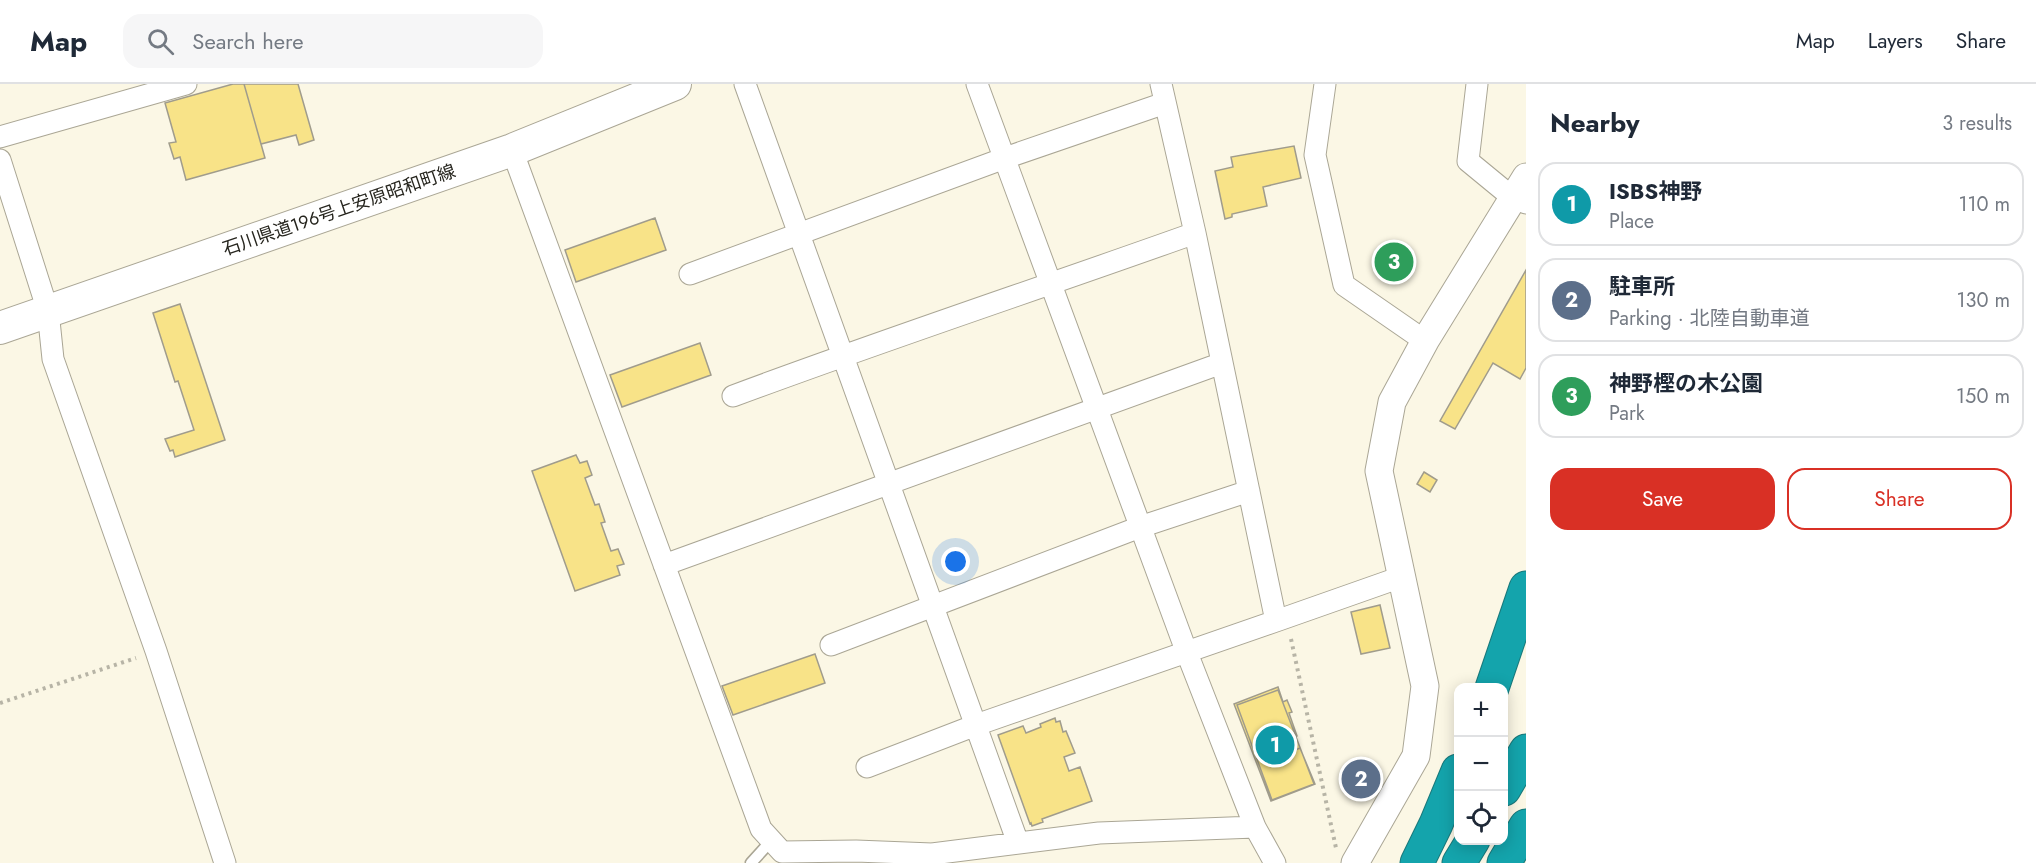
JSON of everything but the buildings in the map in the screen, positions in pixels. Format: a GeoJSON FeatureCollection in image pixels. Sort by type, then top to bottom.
{"type":"FeatureCollection","features":[{"type":"Feature","properties":{"kind":"highway"},"geometry":{"type":"LineString","coordinates":[[1493,683],[1526,588]]}},
{"type":"Feature","properties":{"kind":"highway"},"geometry":{"type":"LineString","coordinates":[[1508,781],[1526,751]]}},
{"type":"Feature","properties":{"kind":"highway"},"geometry":{"type":"LineString","coordinates":[[1417,863],[1454,781]]}},
{"type":"Feature","properties":{"kind":"highway"},"geometry":{"type":"LineString","coordinates":[[1504,863],[1526,826]]}},
{"type":"Feature","properties":{"kind":"highway"},"geometry":{"type":"LineString","coordinates":[[1460,863],[1470,845]]}},
{"type":"Feature","properties":{"kind":"main road","name":"石川県道196号上安原昭和町線"},"geometry":{"type":"LineString","coordinates":[[0,328],[512,150],[675,84]]}},
{"type":"Feature","properties":{"kind":"street"},"geometry":{"type":"LineString","coordinates":[[0,137],[186,84]]}},
{"type":"Feature","properties":{"kind":"street"},"geometry":{"type":"LineString","coordinates":[[744,84],[1018,843]]}},
{"type":"Feature","properties":{"kind":"street"},"geometry":{"type":"LineString","coordinates":[[977,84],[1186,653],[1255,827],[1275,863]]}},
{"type":"Feature","properties":{"kind":"street"},"geometry":{"type":"LineString","coordinates":[[1325,84],[1315,155],[1344,285],[1425,341]]}},
{"type":"Feature","properties":{"kind":"street"},"geometry":{"type":"LineString","coordinates":[[1346,857],[1416,756],[1425,686],[1379,471],[1392,402],[1425,341],[1522,193],[1468,161],[1477,84]]}},
{"type":"Feature","properties":{"kind":"street"},"geometry":{"type":"LineString","coordinates":[[690,274],[1005,158],[1163,94],[1195,233],[1249,491],[1281,619]]}},
{"type":"Feature","properties":{"kind":"street"},"geometry":{"type":"LineString","coordinates":[[512,150],[761,829],[782,852],[856,851],[934,859],[1018,843],[1099,833],[1255,827]]}},
{"type":"Feature","properties":{"kind":"street"},"geometry":{"type":"LineString","coordinates":[[0,160],[48,311],[53,359],[156,651],[225,863]]}},
{"type":"Feature","properties":{"kind":"street"},"geometry":{"type":"LineString","coordinates":[[733,396],[842,355],[1195,233]]}},
{"type":"Feature","properties":{"kind":"street"},"geometry":{"type":"LineString","coordinates":[[664,566],[1222,363]]}},
{"type":"Feature","properties":{"kind":"street"},"geometry":{"type":"LineString","coordinates":[[831,645],[1140,527],[1249,491]]}},
{"type":"Feature","properties":{"kind":"street"},"geometry":{"type":"LineString","coordinates":[[867,767],[976,725],[1401,577]]}},
{"type":"Feature","properties":{"kind":"lane"},"geometry":{"type":"LineString","coordinates":[[751,863],[772,840]]}},
{"type":"Feature","properties":{"kind":"path"},"geometry":{"type":"LineString","coordinates":[[1281,619],[1346,857]]}},
{"type":"Feature","properties":{"kind":"path"},"geometry":{"type":"LineString","coordinates":[[0,703],[156,651]]}},
{"type":"Feature","properties":{"kind":"place","name":"神野樫の木公園"},"geometry":{"type":"Point","coordinates":[1394,262]}},
{"type":"Feature","properties":{"kind":"place","name":"ISBS神野"},"geometry":{"type":"Point","coordinates":[1275,745]}},
{"type":"Feature","properties":{"kind":"place","name":"駐車所"},"geometry":{"type":"Point","coordinates":[1361,779]}}]}
